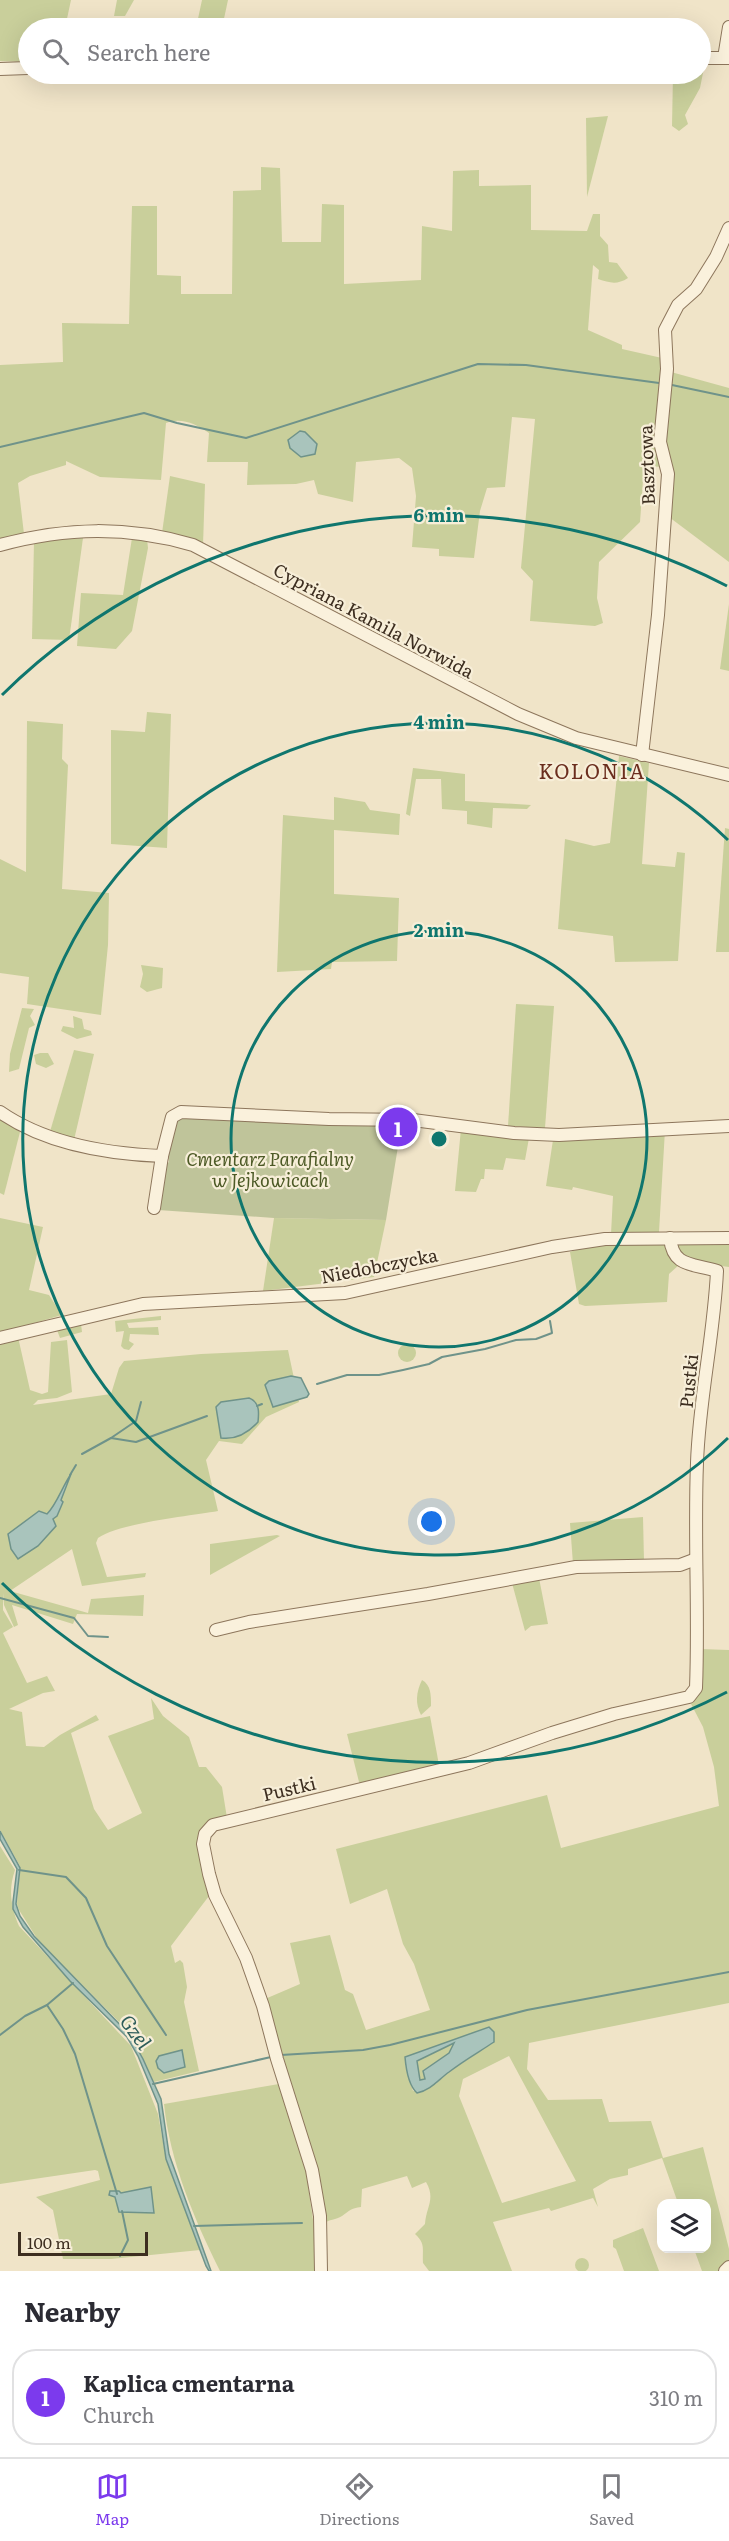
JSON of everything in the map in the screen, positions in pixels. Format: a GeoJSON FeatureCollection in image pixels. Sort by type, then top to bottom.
{"type":"FeatureCollection","features":[{"type":"Feature","properties":{"kind":"street"},"geometry":{"type":"LineString","coordinates":[[726,58],[729,27]]}},
{"type":"Feature","properties":{"kind":"street"},"geometry":{"type":"LineString","coordinates":[[0,69],[18,68]]}},
{"type":"Feature","properties":{"kind":"street","name":"Basztowa"},"geometry":{"type":"LineString","coordinates":[[642,754],[658,615],[668,474],[660,442],[667,369],[665,330],[678,306],[696,289],[716,257],[729,228]]}},
{"type":"Feature","properties":{"kind":"street"},"geometry":{"type":"LineString","coordinates":[[716,257],[729,259]]}},
{"type":"Feature","properties":{"kind":"street","name":"Cypriana Kamila Norwida"},"geometry":{"type":"LineString","coordinates":[[0,545],[22,539],[69,533],[118,531],[157,535],[194,545],[518,714],[576,738],[729,775]]}},
{"type":"Feature","properties":{"kind":"street"},"geometry":{"type":"LineString","coordinates":[[0,1112],[48,1137],[136,1155],[162,1156]]}},
{"type":"Feature","properties":{"kind":"street"},"geometry":{"type":"LineString","coordinates":[[154,1208],[162,1156],[172,1117],[181,1112],[329,1119],[413,1120],[514,1133],[559,1135],[729,1126]]}},
{"type":"Feature","properties":{"kind":"street","name":"Pustki"},"geometry":{"type":"LineString","coordinates":[[321,2271],[320,2216],[312,2170],[263,2006],[246,1958],[214,1895],[203,1844],[205,1834],[213,1825],[469,1763],[583,1723],[689,1697],[696,1688],[699,1617],[696,1559],[697,1461],[717,1271],[686,1264],[678,1259],[673,1254],[670,1238]]}},
{"type":"Feature","properties":{"kind":"street","name":"Niedobczycka"},"geometry":{"type":"LineString","coordinates":[[0,1338],[143,1304],[345,1293],[552,1247],[605,1239],[729,1238]]}},
{"type":"Feature","properties":{"kind":"street"},"geometry":{"type":"LineString","coordinates":[[216,1630],[249,1622],[428,1594],[576,1567],[680,1565],[696,1559]]}},
{"type":"Feature","properties":{"kind":"street"},"geometry":{"type":"LineString","coordinates":[[724,2271],[729,2267]]}},
{"type":"Feature","properties":{"kind":"green space"},"geometry":{"type":"Polygon","coordinates":[[[0,0],[71,0],[67,18],[18,18],[18,62],[0,61],[0,0]]]}},
{"type":"Feature","properties":{"kind":"green space"},"geometry":{"type":"Polygon","coordinates":[[[117,0],[134,0],[125,16],[114,16],[117,0]]]}},
{"type":"Feature","properties":{"kind":"green space"},"geometry":{"type":"Polygon","coordinates":[[[202,0],[228,0],[224,18],[198,18],[202,0]]]}},
{"type":"Feature","properties":{"kind":"green space"},"geometry":{"type":"Polygon","coordinates":[[[673,84],[701,84],[685,115],[688,124],[679,131],[672,126],[673,84]]]}},
{"type":"Feature","properties":{"kind":"green space"},"geometry":{"type":"Polygon","coordinates":[[[608,116],[587,197],[586,118],[608,116]]]}},
{"type":"Feature","properties":{"kind":"green space"},"geometry":{"type":"Polygon","coordinates":[[[261,167],[280,168],[282,242],[321,242],[322,204],[344,205],[344,284],[421,280],[422,226],[452,231],[453,171],[479,170],[479,186],[531,185],[531,230],[587,231],[593,214],[600,214],[600,236],[608,245],[609,262],[617,263],[628,278],[620,282],[606,282],[598,279],[599,270],[593,265],[588,330],[622,345],[622,349],[662,358],[664,467],[644,466],[640,522],[599,562],[597,598],[603,623],[595,626],[530,621],[533,581],[521,568],[535,419],[512,417],[505,487],[487,488],[480,511],[474,558],[439,556],[439,549],[412,547],[416,496],[412,468],[399,458],[356,462],[353,502],[318,494],[314,480],[296,484],[247,485],[248,462],[207,462],[209,433],[194,424],[183,421],[166,423],[161,480],[100,477],[66,461],[66,465],[30,476],[18,483],[24,534],[0,540],[0,365],[63,362],[62,323],[129,324],[132,206],[157,206],[157,275],[181,276],[181,294],[232,294],[233,191],[261,190],[261,167]]]}},
{"type":"Feature","properties":{"kind":"green space"},"geometry":{"type":"Polygon","coordinates":[[[671,372],[729,388],[729,562],[669,517],[665,438],[671,372]]]}},
{"type":"Feature","properties":{"kind":"green space"},"geometry":{"type":"Polygon","coordinates":[[[170,476],[205,484],[203,546],[162,533],[170,476]]]}},
{"type":"Feature","properties":{"kind":"green space"},"geometry":{"type":"Polygon","coordinates":[[[83,538],[69,640],[32,639],[34,541],[83,538]]]}},
{"type":"Feature","properties":{"kind":"green space"},"geometry":{"type":"Polygon","coordinates":[[[132,538],[147,539],[148,548],[132,631],[116,649],[77,646],[81,593],[123,595],[132,538]]]}},
{"type":"Feature","properties":{"kind":"green space"},"geometry":{"type":"Polygon","coordinates":[[[729,604],[729,671],[720,669],[729,604]]]}},
{"type":"Feature","properties":{"kind":"green space"},"geometry":{"type":"Polygon","coordinates":[[[147,712],[171,714],[167,848],[111,844],[111,730],[145,732],[147,712]]]}},
{"type":"Feature","properties":{"kind":"green space"},"geometry":{"type":"Polygon","coordinates":[[[27,721],[63,724],[62,759],[68,765],[62,889],[109,893],[108,945],[101,1015],[27,1004],[29,977],[0,973],[0,859],[26,872],[27,721]]]}},
{"type":"Feature","properties":{"kind":"green space"},"geometry":{"type":"Polygon","coordinates":[[[619,756],[649,763],[642,864],[675,867],[677,852],[685,853],[678,961],[615,962],[613,936],[558,929],[565,839],[594,846],[610,843],[619,756]]]}},
{"type":"Feature","properties":{"kind":"green space"},"geometry":{"type":"Polygon","coordinates":[[[413,768],[465,774],[465,801],[531,805],[527,809],[493,808],[492,828],[467,824],[467,811],[442,809],[441,779],[416,779],[410,816],[406,814],[413,768]]]}},
{"type":"Feature","properties":{"kind":"green space"},"geometry":{"type":"Polygon","coordinates":[[[334,797],[365,802],[370,810],[400,814],[399,835],[334,830],[334,894],[399,898],[397,961],[332,962],[331,969],[277,972],[283,815],[334,820],[334,797]]]}},
{"type":"Feature","properties":{"kind":"green space"},"geometry":{"type":"Polygon","coordinates":[[[725,828],[729,829],[729,952],[716,952],[725,828]]]}},
{"type":"Feature","properties":{"kind":"green space"},"geometry":{"type":"Polygon","coordinates":[[[141,965],[163,968],[162,988],[147,992],[140,987],[143,974],[141,965]]]}},
{"type":"Feature","properties":{"kind":"green space"},"geometry":{"type":"Polygon","coordinates":[[[516,1004],[554,1006],[545,1128],[508,1126],[516,1004]]]}},
{"type":"Feature","properties":{"kind":"green space"},"geometry":{"type":"Polygon","coordinates":[[[22,1008],[34,1009],[30,1016],[35,1025],[29,1028],[19,1069],[9,1072],[10,1054],[22,1008]]]}},
{"type":"Feature","properties":{"kind":"green space"},"geometry":{"type":"Polygon","coordinates":[[[73,1016],[82,1019],[84,1029],[91,1031],[92,1035],[77,1039],[61,1031],[63,1026],[74,1028],[73,1016]]]}},
{"type":"Feature","properties":{"kind":"green space"},"geometry":{"type":"Polygon","coordinates":[[[74,1050],[94,1054],[74,1140],[49,1135],[74,1050]]]}},
{"type":"Feature","properties":{"kind":"green space"},"geometry":{"type":"Polygon","coordinates":[[[48,1053],[54,1064],[46,1068],[36,1064],[34,1055],[48,1053]]]}},
{"type":"Feature","properties":{"kind":"green space"},"geometry":{"type":"Polygon","coordinates":[[[0,1118],[20,1132],[4,1195],[0,1193],[0,1118]]]}},
{"type":"Feature","properties":{"kind":"green space","name":"Cmentarz Parafialny w Jejkowicach"},"geometry":{"type":"Polygon","coordinates":[[[178,1118],[402,1122],[386,1220],[274,1218],[158,1210],[165,1165],[169,1162],[168,1153],[178,1118]]]}},
{"type":"Feature","properties":{"kind":"green space"},"geometry":{"type":"Polygon","coordinates":[[[461,1129],[529,1138],[525,1160],[506,1158],[503,1170],[485,1169],[484,1179],[481,1179],[476,1192],[455,1191],[461,1129]]]}},
{"type":"Feature","properties":{"kind":"green space"},"geometry":{"type":"Polygon","coordinates":[[[665,1130],[659,1232],[611,1234],[613,1196],[573,1187],[572,1190],[546,1186],[553,1140],[665,1130]]]}},
{"type":"Feature","properties":{"kind":"green space"},"geometry":{"type":"Polygon","coordinates":[[[0,1218],[43,1227],[29,1290],[49,1295],[62,1315],[0,1333],[0,1218]]]}},
{"type":"Feature","properties":{"kind":"green space"},"geometry":{"type":"Polygon","coordinates":[[[274,1218],[386,1220],[374,1277],[263,1291],[274,1218]]]}},
{"type":"Feature","properties":{"kind":"green space"},"geometry":{"type":"Polygon","coordinates":[[[667,1241],[680,1264],[669,1274],[667,1302],[585,1306],[579,1304],[570,1252],[591,1245],[667,1241]]]}},
{"type":"Feature","properties":{"kind":"green space"},"geometry":{"type":"Polygon","coordinates":[[[729,1241],[729,1267],[699,1263],[679,1253],[676,1242],[729,1241]]]}},
{"type":"Feature","properties":{"kind":"green space"},"geometry":{"type":"Polygon","coordinates":[[[161,1316],[161,1320],[127,1323],[129,1328],[158,1327],[159,1335],[130,1334],[129,1341],[134,1344],[129,1350],[121,1346],[124,1331],[116,1332],[115,1321],[161,1316]]]}},
{"type":"Feature","properties":{"kind":"green space"},"geometry":{"type":"Polygon","coordinates":[[[81,1324],[82,1332],[60,1338],[57,1330],[81,1324]]]}},
{"type":"Feature","properties":{"kind":"green space"},"geometry":{"type":"Polygon","coordinates":[[[18,1337],[30,1390],[42,1394],[48,1392],[51,1342],[67,1340],[72,1392],[57,1398],[38,1400],[33,1405],[111,1394],[119,1368],[124,1361],[201,1354],[288,1350],[299,1402],[266,1417],[242,1444],[219,1441],[206,1460],[218,1511],[138,1524],[98,1538],[96,1543],[107,1577],[146,1573],[145,1577],[82,1586],[72,1549],[10,1591],[88,1613],[91,1599],[144,1595],[143,1616],[77,1614],[73,1624],[12,1605],[18,1625],[14,1627],[4,1605],[3,1593],[3,1610],[13,1627],[3,1633],[27,1683],[47,1676],[55,1691],[43,1693],[9,1709],[22,1712],[26,1746],[44,1747],[60,1735],[96,1715],[99,1720],[71,1733],[94,1809],[108,1830],[142,1813],[108,1736],[154,1719],[151,1698],[163,1716],[189,1737],[199,1767],[206,1767],[222,1787],[227,1818],[199,1833],[212,1892],[171,1946],[175,1963],[180,1960],[183,1963],[187,1987],[184,2002],[199,2071],[154,2082],[128,2031],[38,1940],[19,1910],[17,1904],[20,1866],[0,1830],[0,1343],[18,1337]],[[39,1511],[28,1520],[11,1549],[19,1558],[39,1511]]]}},
{"type":"Feature","properties":{"kind":"green space"},"geometry":{"type":"Polygon","coordinates":[[[407,1344],[413,1347],[416,1353],[413,1359],[407,1362],[401,1359],[398,1353],[401,1347],[407,1344]]]}},
{"type":"Feature","properties":{"kind":"green space"},"geometry":{"type":"Polygon","coordinates":[[[643,1517],[644,1560],[573,1564],[570,1523],[643,1517]]]}},
{"type":"Feature","properties":{"kind":"green space"},"geometry":{"type":"Polygon","coordinates":[[[280,1536],[210,1575],[210,1544],[280,1536]]]}},
{"type":"Feature","properties":{"kind":"green space"},"geometry":{"type":"Polygon","coordinates":[[[539,1578],[548,1624],[531,1626],[525,1631],[512,1583],[539,1578]]]}},
{"type":"Feature","properties":{"kind":"green space"},"geometry":{"type":"Polygon","coordinates":[[[700,1649],[729,1650],[729,2003],[529,2043],[527,2069],[548,2100],[602,2099],[609,2122],[651,2121],[663,2158],[703,2147],[729,2249],[729,2264],[719,2271],[702,2271],[695,2253],[711,2253],[711,2199],[677,2199],[662,2158],[628,2169],[628,2175],[610,2179],[593,2189],[598,2207],[593,2198],[551,2211],[549,2208],[493,2222],[512,2271],[429,2271],[423,2263],[422,2244],[415,2234],[425,2224],[430,2203],[429,2188],[426,2182],[412,2188],[407,2176],[362,2189],[361,2207],[352,2209],[323,2224],[300,2117],[265,1999],[300,1984],[290,1943],[330,1935],[345,1990],[353,1994],[366,2030],[430,2010],[414,1964],[403,1944],[387,1889],[350,1904],[336,1849],[547,1795],[561,1848],[719,1806],[714,1767],[703,1727],[690,1702],[700,1649]],[[489,2028],[405,2057],[413,2091],[436,2084],[447,2073],[494,2042],[489,2028]],[[509,2056],[463,2079],[459,2096],[502,2203],[576,2181],[509,2056]]]}},
{"type":"Feature","properties":{"kind":"green space"},"geometry":{"type":"Polygon","coordinates":[[[422,1680],[429,1688],[431,1706],[421,1715],[417,1698],[422,1680]]]}},
{"type":"Feature","properties":{"kind":"green space"},"geometry":{"type":"Polygon","coordinates":[[[430,1716],[439,1765],[360,1786],[347,1734],[430,1716]]]}},
{"type":"Feature","properties":{"kind":"green space"},"geometry":{"type":"Polygon","coordinates":[[[0,1846],[15,1870],[11,1898],[19,1926],[131,2046],[158,2114],[166,2159],[200,2250],[111,2259],[63,2259],[53,2210],[36,2197],[100,2180],[98,2171],[0,2184],[0,1846]]]}},
{"type":"Feature","properties":{"kind":"green space"},"geometry":{"type":"Polygon","coordinates":[[[456,2042],[449,2053],[423,2071],[425,2079],[420,2080],[417,2061],[456,2042]]]}},
{"type":"Feature","properties":{"kind":"green space"},"geometry":{"type":"Polygon","coordinates":[[[279,2084],[305,2164],[315,2234],[315,2271],[220,2271],[184,2190],[167,2126],[164,2104],[279,2084]]]}},
{"type":"Feature","properties":{"kind":"green space"},"geometry":{"type":"Polygon","coordinates":[[[643,2228],[659,2271],[624,2271],[616,2249],[613,2247],[613,2240],[643,2228]]]}},
{"type":"Feature","properties":{"kind":"green space"},"geometry":{"type":"Polygon","coordinates":[[[582,2258],[588,2262],[587,2270],[577,2270],[575,2265],[577,2260],[582,2258]]]}},
{"type":"Feature","properties":{"kind":"water"},"geometry":{"type":"Polygon","coordinates":[[[300,431],[305,432],[317,444],[315,454],[301,457],[290,448],[288,440],[300,431]]]}},
{"type":"Feature","properties":{"kind":"water"},"geometry":{"type":"Polygon","coordinates":[[[291,1376],[301,1378],[309,1394],[307,1397],[273,1407],[265,1385],[269,1381],[291,1376]]]}},
{"type":"Feature","properties":{"kind":"water"},"geometry":{"type":"Polygon","coordinates":[[[249,1398],[257,1405],[258,1422],[241,1435],[221,1438],[216,1407],[221,1402],[249,1398]]]}},
{"type":"Feature","properties":{"kind":"water"},"geometry":{"type":"Polygon","coordinates":[[[71,1474],[61,1500],[63,1502],[57,1516],[53,1519],[56,1526],[38,1546],[18,1559],[11,1549],[8,1534],[39,1511],[47,1514],[71,1474]]]}},
{"type":"Feature","properties":{"kind":"water"},"geometry":{"type":"Polygon","coordinates":[[[0,1831],[20,1868],[16,1904],[20,1916],[34,1936],[129,2034],[143,2059],[161,2099],[169,2154],[211,2271],[206,2266],[166,2159],[158,2104],[138,2056],[127,2037],[70,1981],[23,1927],[13,1909],[17,1869],[0,1839],[0,1831]]]}},
{"type":"Feature","properties":{"kind":"water"},"geometry":{"type":"Polygon","coordinates":[[[489,2027],[494,2032],[494,2042],[422,2092],[417,2093],[414,2090],[407,2072],[405,2057],[489,2027]],[[454,2043],[417,2061],[420,2080],[425,2079],[423,2071],[449,2053],[454,2043]]]}},
{"type":"Feature","properties":{"kind":"water"},"geometry":{"type":"Polygon","coordinates":[[[182,2050],[185,2067],[164,2073],[158,2068],[156,2061],[159,2056],[182,2050]]]}},
{"type":"Feature","properties":{"kind":"water"},"geometry":{"type":"Polygon","coordinates":[[[151,2187],[154,2213],[119,2212],[115,2197],[109,2195],[110,2191],[121,2193],[151,2187]]]}},
{"type":"Feature","properties":{"kind":"waterway"},"geometry":{"type":"LineString","coordinates":[[0,447],[144,413],[177,423],[246,438],[478,364],[526,365],[659,383]]}},
{"type":"Feature","properties":{"kind":"waterway"},"geometry":{"type":"LineString","coordinates":[[672,385],[729,397]]}},
{"type":"Feature","properties":{"kind":"waterway"},"geometry":{"type":"LineString","coordinates":[[317,1384],[347,1375],[379,1375],[429,1364],[442,1357],[485,1349],[516,1340],[536,1339],[552,1333],[550,1321]]}},
{"type":"Feature","properties":{"kind":"waterway"},"geometry":{"type":"LineString","coordinates":[[111,1438],[136,1421],[141,1402]]}},
{"type":"Feature","properties":{"kind":"waterway"},"geometry":{"type":"LineString","coordinates":[[257,1406],[262,1404]]}},
{"type":"Feature","properties":{"kind":"waterway"},"geometry":{"type":"LineString","coordinates":[[82,1454],[111,1438],[136,1442],[207,1416]]}},
{"type":"Feature","properties":{"kind":"waterway"},"geometry":{"type":"LineString","coordinates":[[70,1475],[76,1465]]}},
{"type":"Feature","properties":{"kind":"waterway"},"geometry":{"type":"LineString","coordinates":[[0,1598],[74,1618],[88,1636],[108,1637]]}},
{"type":"Feature","properties":{"kind":"waterway","name":"Gzel"},"geometry":{"type":"LineString","coordinates":[[19,1870],[66,1877],[86,1898],[107,1946],[166,2035]]}},
{"type":"Feature","properties":{"kind":"waterway"},"geometry":{"type":"LineString","coordinates":[[281,2055],[363,2050],[390,2045],[527,2010],[729,1972]]}},
{"type":"Feature","properties":{"kind":"waterway"},"geometry":{"type":"LineString","coordinates":[[0,2035],[25,2016],[47,2005],[73,1983]]}},
{"type":"Feature","properties":{"kind":"waterway"},"geometry":{"type":"LineString","coordinates":[[47,2005],[63,2029],[75,2054],[117,2194]]}},
{"type":"Feature","properties":{"kind":"waterway"},"geometry":{"type":"LineString","coordinates":[[153,2084],[271,2057]]}},
{"type":"Feature","properties":{"kind":"waterway"},"geometry":{"type":"LineString","coordinates":[[120,2256],[128,2240],[122,2211]]}},
{"type":"Feature","properties":{"kind":"waterway"},"geometry":{"type":"LineString","coordinates":[[194,2226],[302,2223]]}},
{"type":"Feature","properties":{"kind":"place","name":"Kaplica cmentarna"},"geometry":{"type":"Point","coordinates":[398,1127]}},
{"type":"Feature","properties":{"kind":"district","name":"KOLONIA"},"geometry":{"type":"Point","coordinates":[592,770]}}]}
